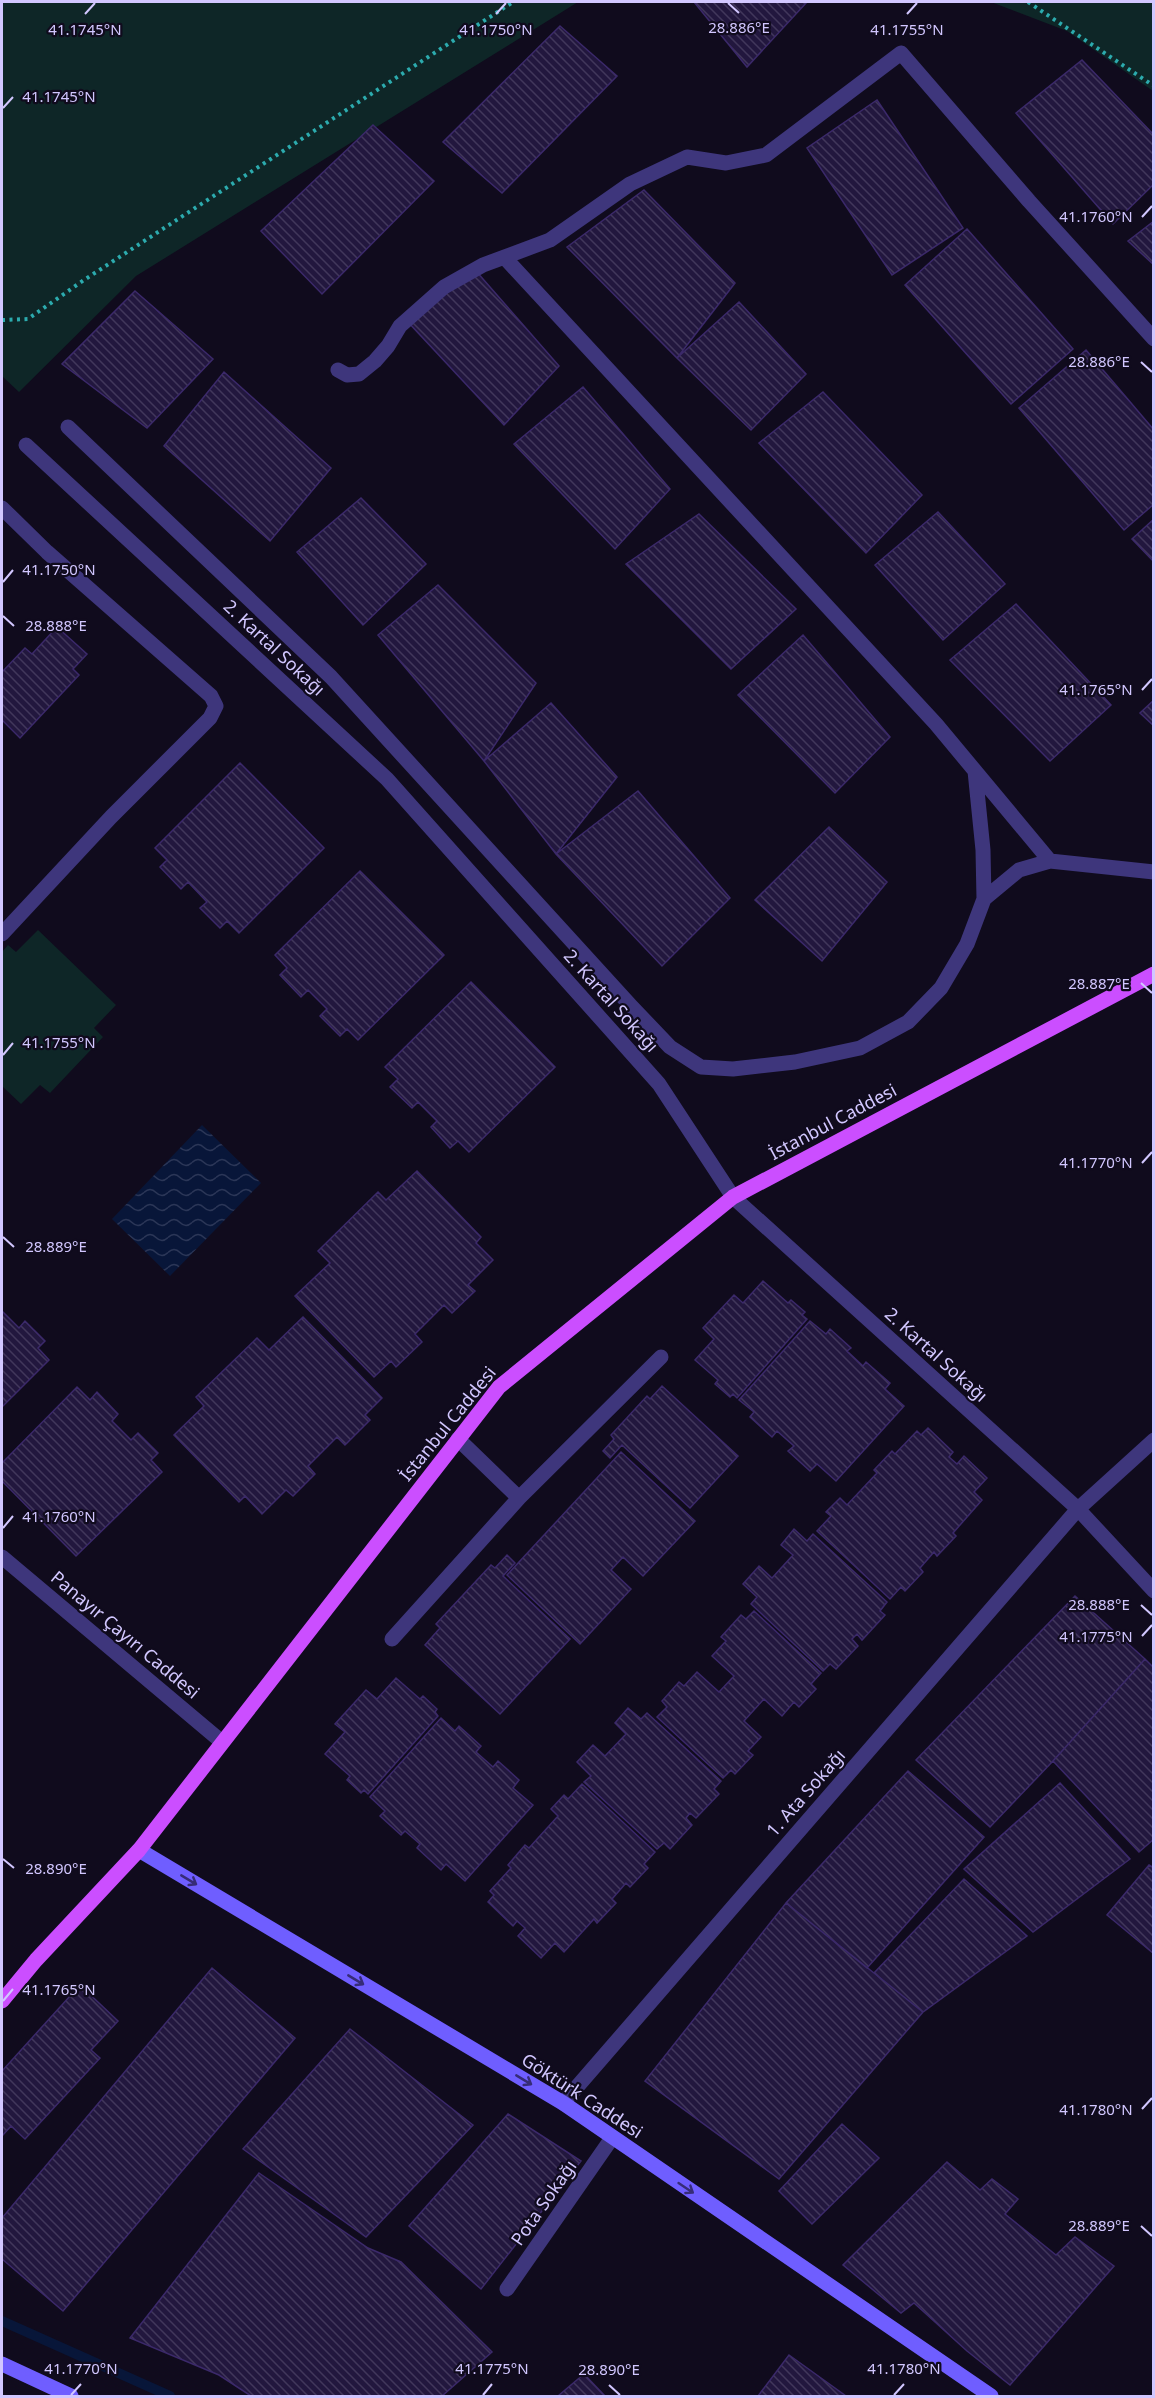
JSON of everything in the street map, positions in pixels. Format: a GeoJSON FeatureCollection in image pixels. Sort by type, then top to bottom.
{"type":"FeatureCollection","features":[{"type":"Feature","properties":{"kind":"main road","name":"İstanbul Caddesi"},"geometry":{"type":"LineString","coordinates":[[2,2001],[36,1960],[139,1850],[498,1387],[733,1197],[1154,974]]}},
{"type":"Feature","properties":{"kind":"main road","name":"Göktürk Caddesi"},"geometry":{"type":"LineString","coordinates":[[139,1850],[563,2103],[991,2397]]}},
{"type":"Feature","properties":{"kind":"main road"},"geometry":{"type":"LineString","coordinates":[[2,2364],[71,2397]]}},
{"type":"Feature","properties":{"kind":"street"},"geometry":{"type":"LineString","coordinates":[[338,370],[347,375],[359,374],[375,361],[400,326],[444,288],[483,265],[550,240],[630,184],[687,158],[726,163],[766,155],[901,53],[1029,201],[1154,339]]}},
{"type":"Feature","properties":{"kind":"street"},"geometry":{"type":"LineString","coordinates":[[505,258],[936,724],[1050,861]]}},
{"type":"Feature","properties":{"kind":"street"},"geometry":{"type":"LineString","coordinates":[[69,427],[331,677],[631,1006],[670,1047],[701,1067],[733,1069],[795,1062],[860,1048],[908,1022],[941,988],[967,944],[984,899],[983,850],[975,771]]}},
{"type":"Feature","properties":{"kind":"street","name":"2. Kartal Sokağı"},"geometry":{"type":"LineString","coordinates":[[26,445],[387,779],[658,1084],[733,1197],[1078,1509],[1154,1591]]}},
{"type":"Feature","properties":{"kind":"street"},"geometry":{"type":"LineString","coordinates":[[2,508],[47,552],[211,696],[216,706],[210,718],[111,817],[2,934]]}},
{"type":"Feature","properties":{"kind":"street"},"geometry":{"type":"LineString","coordinates":[[984,899],[1019,870],[1050,861],[1154,872]]}},
{"type":"Feature","properties":{"kind":"street"},"geometry":{"type":"LineString","coordinates":[[392,1639],[519,1498],[662,1357]]}},
{"type":"Feature","properties":{"kind":"street"},"geometry":{"type":"LineString","coordinates":[[458,1439],[519,1498]]}},
{"type":"Feature","properties":{"kind":"street","name":"1. Ata Sokağı"},"geometry":{"type":"LineString","coordinates":[[563,2103],[1078,1509],[1154,1440]]}},
{"type":"Feature","properties":{"kind":"street","name":"Panayır Çayırı Caddesi"},"geometry":{"type":"LineString","coordinates":[[2,1557],[222,1742]]}},
{"type":"Feature","properties":{"kind":"street","name":"Pota Sokağı"},"geometry":{"type":"LineString","coordinates":[[507,2289],[612,2138]]}},
{"type":"Feature","properties":{"kind":"path"},"geometry":{"type":"LineString","coordinates":[[2,320],[28,319],[84,280],[513,2]]}},
{"type":"Feature","properties":{"kind":"path"},"geometry":{"type":"LineString","coordinates":[[1028,2],[1154,86]]}},
{"type":"Feature","properties":{"kind":"green space"},"geometry":{"type":"Polygon","coordinates":[[[2,2],[578,2],[136,276],[19,392],[2,376],[2,2]]]}},
{"type":"Feature","properties":{"kind":"green space"},"geometry":{"type":"Polygon","coordinates":[[[991,2],[1153,2],[1153,91],[1067,31],[991,2]]]}},
{"type":"Feature","properties":{"kind":"green space"},"geometry":{"type":"Polygon","coordinates":[[[38,930],[116,1005],[94,1028],[103,1037],[50,1093],[40,1085],[21,1104],[2,1086],[2,952],[8,945],[16,952],[38,930]]]}},
{"type":"Feature","properties":{"kind":"water"},"geometry":{"type":"Polygon","coordinates":[[[202,1125],[261,1183],[170,1276],[112,1219],[202,1125]]]}},
{"type":"Feature","properties":{"kind":"building"},"geometry":{"type":"Polygon","coordinates":[[[694,2],[807,2],[747,67],[694,2]]]}},
{"type":"Feature","properties":{"kind":"building"},"geometry":{"type":"Polygon","coordinates":[[[560,26],[617,76],[502,193],[443,142],[560,26]]]}},
{"type":"Feature","properties":{"kind":"building"},"geometry":{"type":"Polygon","coordinates":[[[1082,60],[1154,135],[1154,184],[1113,224],[1016,113],[1082,60]]]}},
{"type":"Feature","properties":{"kind":"building"},"geometry":{"type":"Polygon","coordinates":[[[877,100],[963,228],[892,275],[807,148],[877,100]]]}},
{"type":"Feature","properties":{"kind":"building"},"geometry":{"type":"Polygon","coordinates":[[[373,125],[434,181],[322,294],[261,231],[373,125]]]}},
{"type":"Feature","properties":{"kind":"building"},"geometry":{"type":"Polygon","coordinates":[[[644,190],[735,283],[677,358],[567,247],[644,190]]]}},
{"type":"Feature","properties":{"kind":"building"},"geometry":{"type":"Polygon","coordinates":[[[1154,221],[1154,265],[1128,241],[1154,221]]]}},
{"type":"Feature","properties":{"kind":"building"},"geometry":{"type":"Polygon","coordinates":[[[967,229],[1073,349],[1011,404],[905,285],[967,229]]]}},
{"type":"Feature","properties":{"kind":"building"},"geometry":{"type":"Polygon","coordinates":[[[476,271],[559,366],[504,425],[408,322],[476,271]]]}},
{"type":"Feature","properties":{"kind":"building"},"geometry":{"type":"Polygon","coordinates":[[[135,291],[213,359],[147,428],[62,364],[135,291]]]}},
{"type":"Feature","properties":{"kind":"building"},"geometry":{"type":"Polygon","coordinates":[[[739,302],[806,374],[751,430],[677,358],[739,302]]]}},
{"type":"Feature","properties":{"kind":"building"},"geometry":{"type":"Polygon","coordinates":[[[1086,350],[1154,430],[1154,504],[1124,530],[1019,408],[1086,350]]]}},
{"type":"Feature","properties":{"kind":"building"},"geometry":{"type":"Polygon","coordinates":[[[224,372],[331,468],[270,541],[164,446],[224,372]]]}},
{"type":"Feature","properties":{"kind":"building"},"geometry":{"type":"Polygon","coordinates":[[[583,387],[670,489],[615,549],[514,444],[583,387]]]}},
{"type":"Feature","properties":{"kind":"building"},"geometry":{"type":"Polygon","coordinates":[[[823,392],[922,495],[866,553],[759,443],[823,392]]]}},
{"type":"Feature","properties":{"kind":"building"},"geometry":{"type":"Polygon","coordinates":[[[361,498],[426,564],[363,625],[297,552],[361,498]]]}},
{"type":"Feature","properties":{"kind":"building"},"geometry":{"type":"Polygon","coordinates":[[[938,512],[1005,584],[943,640],[875,565],[938,512]]]}},
{"type":"Feature","properties":{"kind":"building"},"geometry":{"type":"Polygon","coordinates":[[[699,514],[796,609],[731,669],[626,564],[699,514]]]}},
{"type":"Feature","properties":{"kind":"building"},"geometry":{"type":"Polygon","coordinates":[[[1154,519],[1154,562],[1132,539],[1154,519]]]}},
{"type":"Feature","properties":{"kind":"building"},"geometry":{"type":"Polygon","coordinates":[[[438,585],[536,683],[484,761],[378,635],[438,585]]]}},
{"type":"Feature","properties":{"kind":"building"},"geometry":{"type":"Polygon","coordinates":[[[1016,604],[1111,705],[1050,761],[950,660],[1016,604]]]}},
{"type":"Feature","properties":{"kind":"building"},"geometry":{"type":"Polygon","coordinates":[[[57,627],[87,654],[73,669],[79,675],[20,738],[2,720],[2,672],[25,648],[32,654],[57,627]]]}},
{"type":"Feature","properties":{"kind":"building"},"geometry":{"type":"Polygon","coordinates":[[[803,635],[890,737],[835,793],[738,695],[803,635]]]}},
{"type":"Feature","properties":{"kind":"building"},"geometry":{"type":"Polygon","coordinates":[[[1154,700],[1154,726],[1140,713],[1154,700]]]}},
{"type":"Feature","properties":{"kind":"building"},"geometry":{"type":"Polygon","coordinates":[[[551,703],[617,777],[556,854],[484,761],[551,703]]]}},
{"type":"Feature","properties":{"kind":"building"},"geometry":{"type":"Polygon","coordinates":[[[240,763],[324,848],[239,933],[227,921],[220,928],[200,908],[207,902],[188,882],[181,889],[160,867],[167,860],[155,848],[240,763]]]}},
{"type":"Feature","properties":{"kind":"building"},"geometry":{"type":"Polygon","coordinates":[[[638,791],[730,898],[662,966],[556,854],[638,791]]]}},
{"type":"Feature","properties":{"kind":"building"},"geometry":{"type":"Polygon","coordinates":[[[829,827],[887,882],[822,961],[755,900],[829,827]]]}},
{"type":"Feature","properties":{"kind":"building"},"geometry":{"type":"Polygon","coordinates":[[[360,871],[444,955],[358,1040],[347,1029],[340,1036],[320,1016],[327,1009],[308,990],[301,997],[280,975],[287,968],[275,955],[360,871]]]}},
{"type":"Feature","properties":{"kind":"building"},"geometry":{"type":"Polygon","coordinates":[[[471,982],[555,1067],[469,1152],[458,1141],[450,1148],[431,1127],[437,1121],[418,1102],[412,1108],[390,1087],[398,1079],[385,1067],[471,982]]]}},
{"type":"Feature","properties":{"kind":"building"},"geometry":{"type":"Polygon","coordinates":[[[417,1171],[481,1237],[476,1243],[493,1260],[468,1285],[475,1291],[452,1313],[444,1305],[415,1334],[422,1342],[396,1367],[391,1361],[374,1377],[295,1296],[330,1263],[318,1251],[378,1192],[386,1200],[417,1171]]]}},
{"type":"Feature","properties":{"kind":"building"},"geometry":{"type":"Polygon","coordinates":[[[763,1281],[788,1303],[791,1300],[805,1312],[802,1315],[807,1319],[737,1398],[733,1394],[730,1397],[715,1384],[718,1380],[695,1360],[714,1339],[703,1328],[734,1295],[743,1303],[763,1281]]]}},
{"type":"Feature","properties":{"kind":"building"},"geometry":{"type":"Polygon","coordinates":[[[2,1311],[19,1328],[25,1321],[45,1341],[38,1348],[49,1360],[2,1407],[2,1311]]]}},
{"type":"Feature","properties":{"kind":"building"},"geometry":{"type":"Polygon","coordinates":[[[303,1317],[382,1398],[365,1415],[370,1420],[345,1445],[337,1437],[308,1466],[315,1474],[293,1496],[286,1490],[262,1514],[245,1496],[239,1502],[174,1435],[204,1406],[196,1397],[257,1338],[269,1350],[303,1317]]]}},
{"type":"Feature","properties":{"kind":"building"},"geometry":{"type":"Polygon","coordinates":[[[810,1321],[826,1334],[830,1329],[851,1348],[847,1351],[863,1366],[866,1362],[890,1383],[885,1389],[904,1406],[836,1481],[817,1464],[810,1471],[788,1451],[794,1446],[777,1431],[772,1437],[750,1417],[754,1412],[739,1400],[810,1321]]]}},
{"type":"Feature","properties":{"kind":"building"},"geometry":{"type":"Polygon","coordinates":[[[662,1386],[738,1456],[690,1508],[622,1445],[610,1458],[603,1451],[614,1439],[611,1435],[647,1396],[650,1399],[662,1386]]]}},
{"type":"Feature","properties":{"kind":"building"},"geometry":{"type":"Polygon","coordinates":[[[77,1387],[90,1400],[97,1392],[118,1414],[112,1421],[131,1440],[138,1433],[158,1453],[151,1460],[162,1472],[76,1556],[2,1481],[2,1463],[77,1387]]]}},
{"type":"Feature","properties":{"kind":"building"},"geometry":{"type":"Polygon","coordinates":[[[928,1428],[953,1452],[949,1457],[957,1464],[964,1456],[987,1478],[974,1492],[982,1500],[953,1533],[956,1536],[937,1556],[934,1552],[920,1568],[923,1572],[905,1591],[901,1587],[890,1599],[817,1531],[831,1516],[826,1512],[840,1498],[847,1505],[877,1473],[874,1470],[892,1451],[895,1454],[917,1431],[921,1435],[928,1428]]]}},
{"type":"Feature","properties":{"kind":"building"},"geometry":{"type":"Polygon","coordinates":[[[621,1452],[695,1521],[643,1576],[623,1557],[611,1570],[631,1589],[580,1644],[507,1575],[621,1452]]]}},
{"type":"Feature","properties":{"kind":"building"},"geometry":{"type":"Polygon","coordinates":[[[794,1529],[807,1541],[813,1534],[887,1602],[880,1611],[885,1615],[862,1640],[857,1634],[852,1639],[858,1646],[836,1669],[830,1664],[823,1671],[751,1604],[757,1597],[743,1584],[759,1566],[772,1578],[793,1555],[781,1545],[794,1529]]]}},
{"type":"Feature","properties":{"kind":"building"},"geometry":{"type":"Polygon","coordinates":[[[507,1555],[515,1563],[503,1576],[570,1639],[500,1714],[425,1645],[440,1628],[436,1624],[491,1565],[495,1568],[507,1555]]]}},
{"type":"Feature","properties":{"kind":"building"},"geometry":{"type":"Polygon","coordinates":[[[1075,1596],[1145,1659],[990,1827],[916,1760],[1075,1596]]]}},
{"type":"Feature","properties":{"kind":"building"},"geometry":{"type":"Polygon","coordinates":[[[754,1611],[821,1673],[811,1684],[816,1689],[799,1707],[794,1702],[782,1716],[764,1699],[744,1721],[761,1737],[748,1751],[753,1755],[735,1774],[731,1770],[723,1778],[657,1717],[667,1707],[662,1701],[679,1682],[684,1686],[697,1672],[719,1692],[734,1676],[712,1656],[726,1641],[721,1637],[741,1615],[746,1619],[754,1611]]]}},
{"type":"Feature","properties":{"kind":"building"},"geometry":{"type":"Polygon","coordinates":[[[1145,1659],[1154,1668],[1154,1839],[1139,1852],[1053,1761],[1145,1659]]]}},
{"type":"Feature","properties":{"kind":"building"},"geometry":{"type":"Polygon","coordinates":[[[396,1678],[420,1699],[423,1696],[437,1709],[435,1712],[438,1716],[368,1794],[364,1790],[361,1793],[347,1780],[350,1776],[325,1754],[345,1732],[335,1724],[366,1690],[377,1699],[396,1678]]]}},
{"type":"Feature","properties":{"kind":"building"},"geometry":{"type":"Polygon","coordinates":[[[628,1708],[641,1719],[647,1713],[721,1781],[714,1789],[719,1794],[696,1818],[690,1813],[686,1818],[692,1825],[670,1849],[664,1843],[657,1849],[584,1782],[591,1776],[577,1762],[593,1745],[605,1756],[626,1734],[615,1723],[628,1708]]]}},
{"type":"Feature","properties":{"kind":"building"},"geometry":{"type":"Polygon","coordinates":[[[441,1718],[455,1731],[459,1726],[481,1746],[476,1752],[493,1767],[498,1761],[519,1780],[513,1788],[533,1805],[465,1881],[446,1864],[441,1870],[417,1848],[420,1844],[405,1831],[401,1835],[380,1816],[385,1811],[370,1797],[441,1718]]]}},
{"type":"Feature","properties":{"kind":"building"},"geometry":{"type":"Polygon","coordinates":[[[908,1771],[984,1837],[867,1968],[786,1903],[908,1771]]]}},
{"type":"Feature","properties":{"kind":"building"},"geometry":{"type":"Polygon","coordinates":[[[1060,1783],[1130,1859],[1033,1932],[964,1869],[1060,1783]]]}},
{"type":"Feature","properties":{"kind":"building"},"geometry":{"type":"Polygon","coordinates":[[[582,1784],[655,1852],[644,1864],[648,1868],[630,1887],[626,1883],[612,1899],[616,1903],[597,1923],[594,1919],[564,1952],[555,1943],[541,1958],[518,1936],[525,1928],[517,1921],[513,1926],[488,1902],[494,1895],[490,1891],[511,1868],[508,1865],[525,1845],[529,1848],[558,1816],[551,1809],[564,1795],[568,1799],[582,1784]]]}},
{"type":"Feature","properties":{"kind":"building"},"geometry":{"type":"Polygon","coordinates":[[[1149,1865],[1154,1868],[1154,1954],[1107,1915],[1149,1865]]]}},
{"type":"Feature","properties":{"kind":"building"},"geometry":{"type":"Polygon","coordinates":[[[964,1879],[1027,1936],[923,2012],[874,1973],[964,1879]]]}},
{"type":"Feature","properties":{"kind":"building"},"geometry":{"type":"Polygon","coordinates":[[[786,1903],[923,2012],[779,2179],[645,2081],[786,1903]]]}},
{"type":"Feature","properties":{"kind":"building"},"geometry":{"type":"Polygon","coordinates":[[[212,1968],[295,2038],[63,2311],[2,2259],[2,2218],[212,1968]]]}},
{"type":"Feature","properties":{"kind":"building"},"geometry":{"type":"Polygon","coordinates":[[[80,1985],[118,2021],[91,2050],[100,2058],[25,2139],[11,2126],[2,2136],[2,2071],[80,1985]]]}},
{"type":"Feature","properties":{"kind":"building"},"geometry":{"type":"Polygon","coordinates":[[[350,2029],[473,2125],[366,2237],[243,2149],[350,2029]]]}},
{"type":"Feature","properties":{"kind":"building"},"geometry":{"type":"Polygon","coordinates":[[[508,2114],[581,2161],[481,2289],[409,2226],[508,2114]]]}},
{"type":"Feature","properties":{"kind":"building"},"geometry":{"type":"Polygon","coordinates":[[[842,2124],[879,2158],[812,2224],[779,2191],[842,2124]]]}},
{"type":"Feature","properties":{"kind":"building"},"geometry":{"type":"Polygon","coordinates":[[[947,2162],[980,2190],[992,2179],[1018,2199],[1005,2214],[1056,2255],[1075,2237],[1114,2266],[1010,2385],[967,2351],[914,2303],[901,2313],[843,2265],[947,2162]]]}},
{"type":"Feature","properties":{"kind":"building"},"geometry":{"type":"Polygon","coordinates":[[[259,2173],[368,2248],[401,2262],[492,2352],[442,2396],[251,2396],[219,2375],[130,2338],[259,2173]]]}},
{"type":"Feature","properties":{"kind":"building"},"geometry":{"type":"Polygon","coordinates":[[[789,2355],[846,2396],[758,2396],[789,2355]]]}},
{"type":"Feature","properties":{"kind":"building"},"geometry":{"type":"Polygon","coordinates":[[[584,2374],[605,2396],[558,2396],[584,2374]]]}},
{"type":"Feature","properties":{"kind":"waterway"},"geometry":{"type":"LineString","coordinates":[[2,2321],[170,2396]]}}]}
